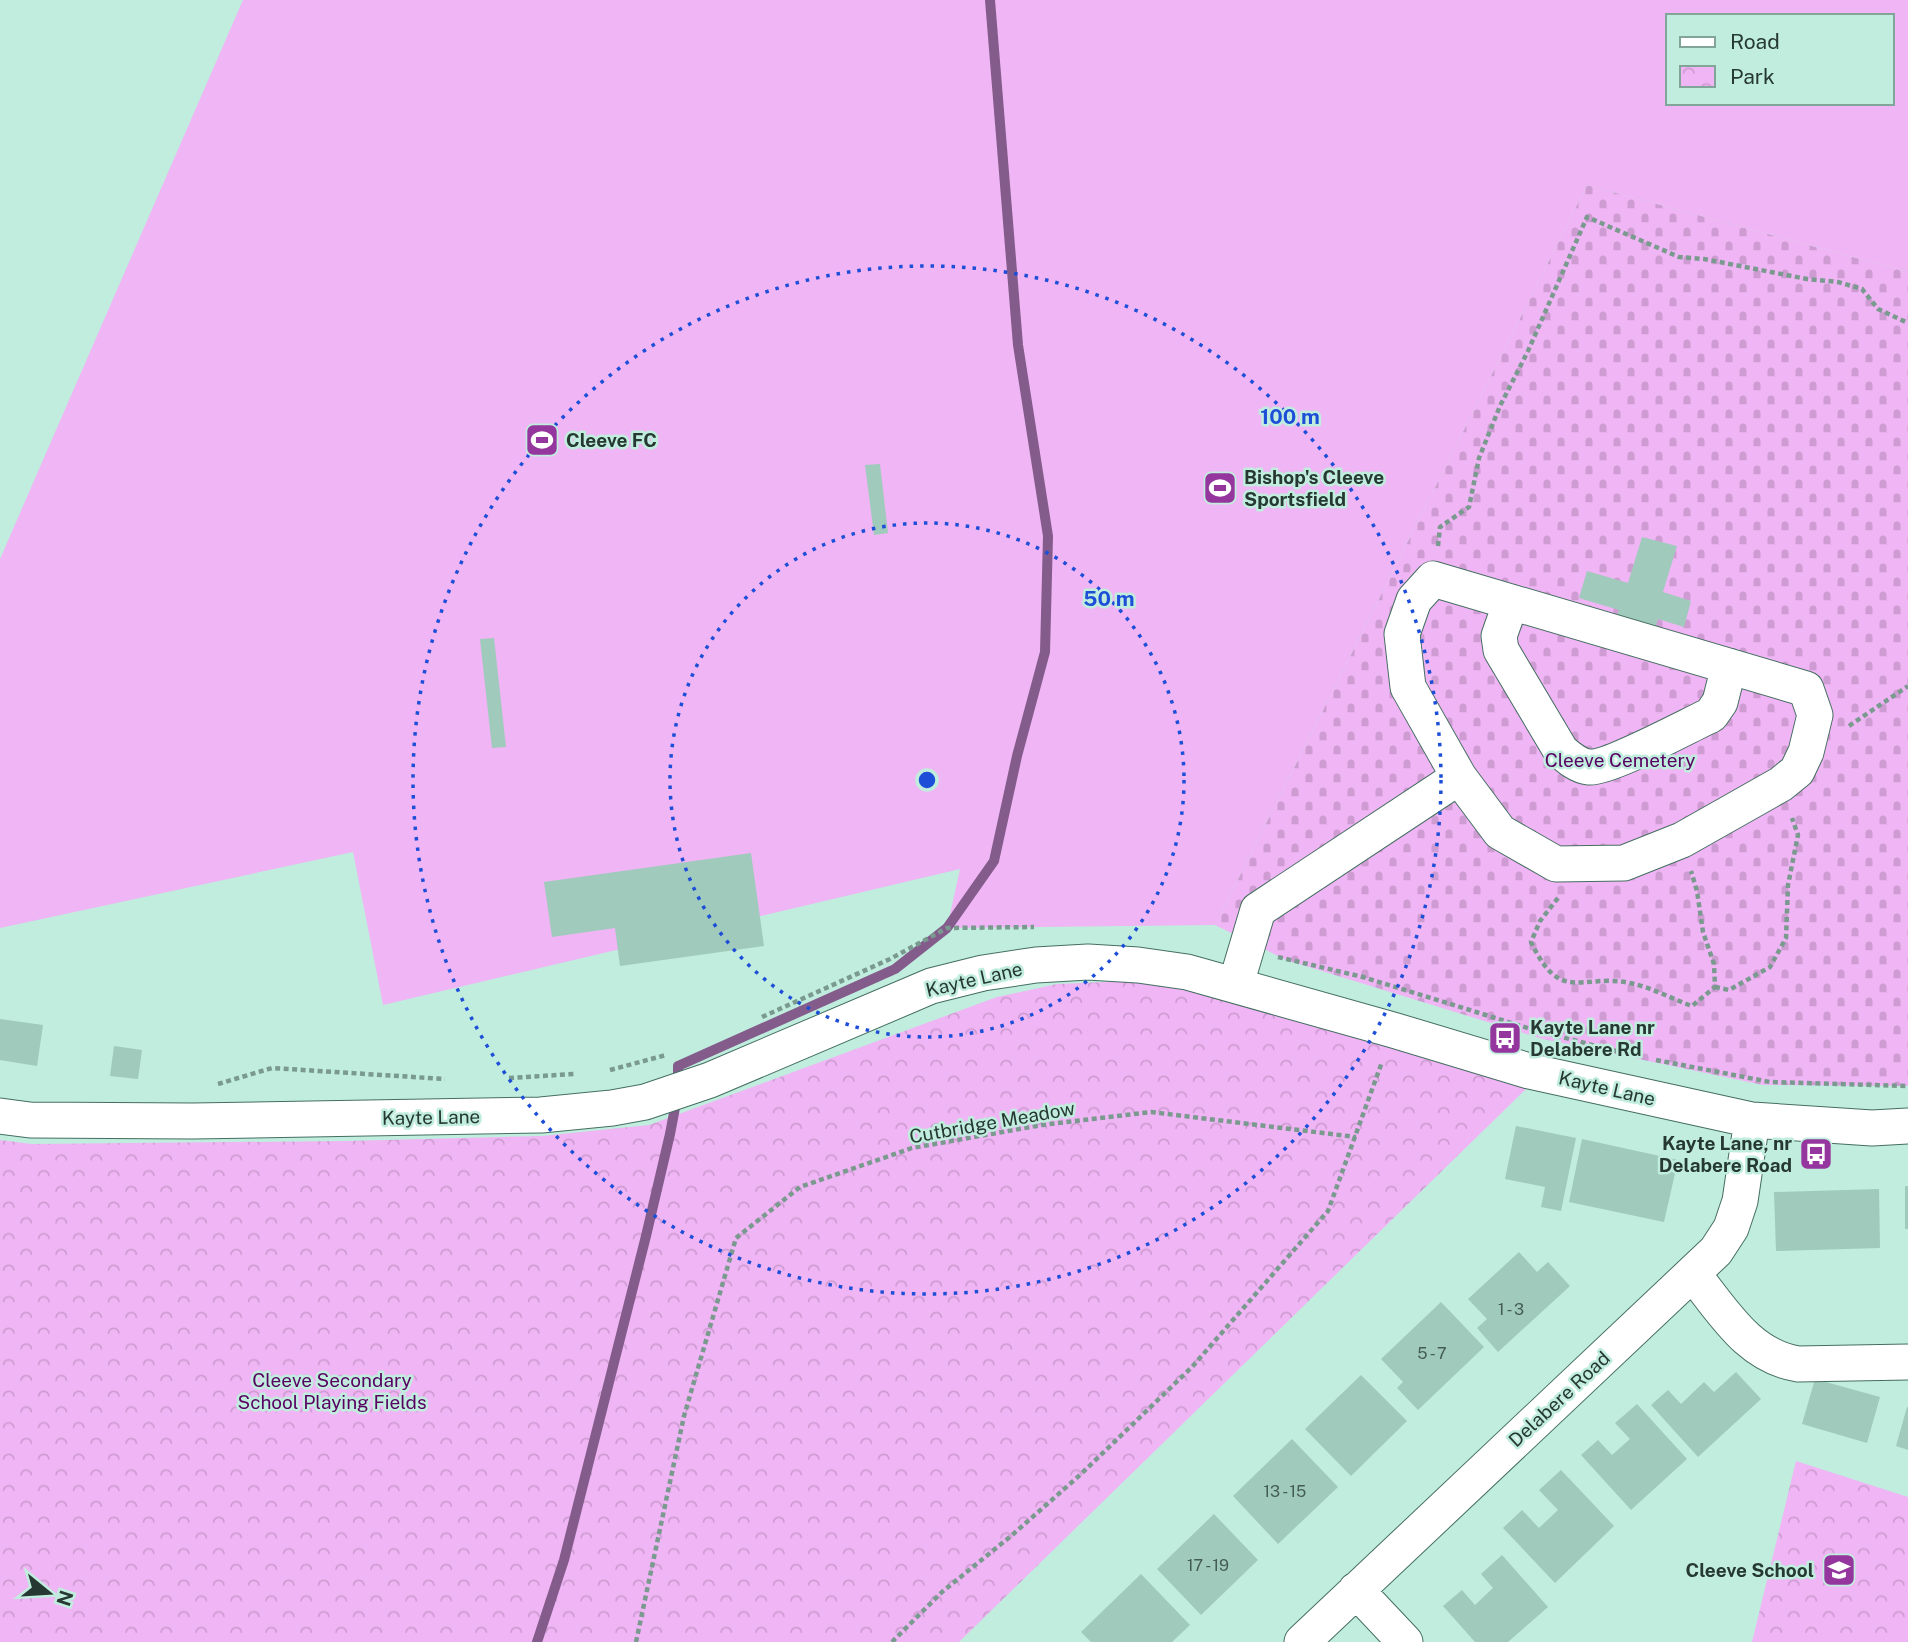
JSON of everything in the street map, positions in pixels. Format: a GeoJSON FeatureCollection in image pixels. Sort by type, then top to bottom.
{"type":"FeatureCollection","features":[{"type":"Feature","properties":{"kind":"street"},"geometry":{"type":"LineString","coordinates":[[1433,579],[1806,689],[1815,715],[1806,752],[1797,771],[1781,784],[1682,840],[1623,863],[1556,864],[1500,832],[1459,777],[1408,688],[1402,634],[1414,600],[1433,579]]}},
{"type":"Feature","properties":{"kind":"street"},"geometry":{"type":"LineString","coordinates":[[1511,602],[1499,636],[1501,650],[1561,751],[1573,762],[1590,767],[1608,763],[1711,715],[1720,702],[1730,666]]}},
{"type":"Feature","properties":{"kind":"street"},"geometry":{"type":"LineString","coordinates":[[1236,984],[1258,911],[1459,777]]}},
{"type":"Feature","properties":{"kind":"street","name":"Kayte Lane"},"geometry":{"type":"LineString","coordinates":[[0,1116],[30,1120],[193,1121],[541,1115],[612,1108],[645,1101],[710,1080],[931,986],[983,973],[1036,965],[1088,962],[1187,972],[1529,1071],[1752,1120],[1872,1128],[1908,1126]]}},
{"type":"Feature","properties":{"kind":"street","name":"Delabere Road"},"geometry":{"type":"LineString","coordinates":[[1302,1642],[1716,1251],[1731,1228],[1740,1201],[1752,1120]]}},
{"type":"Feature","properties":{"kind":"street"},"geometry":{"type":"LineString","coordinates":[[1693,1274],[1751,1345],[1782,1362],[1908,1362]]}},
{"type":"Feature","properties":{"kind":"street"},"geometry":{"type":"LineString","coordinates":[[1356,1590],[1405,1642]]}},
{"type":"Feature","properties":{"kind":"path"},"geometry":{"type":"LineString","coordinates":[[1433,579],[1440,527],[1469,507],[1479,458],[1500,406],[1528,351],[1587,217],[1679,257],[1838,282],[1862,289],[1878,309],[1908,323]]}},
{"type":"Feature","properties":{"kind":"path"},"geometry":{"type":"LineString","coordinates":[[1806,752],[1908,686]]}},
{"type":"Feature","properties":{"kind":"path"},"geometry":{"type":"LineString","coordinates":[[1716,987],[1729,990],[1770,967],[1786,938],[1788,885],[1798,835],[1781,784]]}},
{"type":"Feature","properties":{"kind":"path"},"geometry":{"type":"LineString","coordinates":[[1682,840],[1697,891],[1703,932],[1714,964],[1716,987]]}},
{"type":"Feature","properties":{"kind":"path"},"geometry":{"type":"LineString","coordinates":[[1574,864],[1570,883],[1541,921],[1531,942],[1540,961],[1562,982],[1582,984],[1605,981],[1632,984],[1692,1006],[1716,987]]}},
{"type":"Feature","properties":{"kind":"path"},"geometry":{"type":"LineString","coordinates":[[756,1020],[890,959],[947,928]]}},
{"type":"Feature","properties":{"kind":"path"},"geometry":{"type":"LineString","coordinates":[[892,1642],[942,1592],[1080,1475],[1192,1367],[1328,1211],[1393,1030]]}},
{"type":"Feature","properties":{"kind":"path"},"geometry":{"type":"LineString","coordinates":[[603,1072],[675,1053]]}},
{"type":"Feature","properties":{"kind":"path"},"geometry":{"type":"LineString","coordinates":[[193,1121],[217,1084],[272,1068],[452,1080]]}},
{"type":"Feature","properties":{"kind":"path"},"geometry":{"type":"LineString","coordinates":[[507,1078],[576,1074]]}},
{"type":"Feature","properties":{"kind":"path","name":"Cutbridge Meadow"},"geometry":{"type":"LineString","coordinates":[[636,1642],[684,1416],[736,1238],[800,1187],[912,1148],[1042,1125],[1151,1112],[1356,1137]]}},
{"type":"Feature","properties":{"kind":"green space","name":"Cleeve FC"},"geometry":{"type":"Polygon","coordinates":[[[243,0],[1908,0],[1908,272],[1587,185],[1215,925],[947,928],[960,869],[383,1005],[353,852],[0,928],[0,559],[243,0]]]}},
{"type":"Feature","properties":{"kind":"green space","name":"Cleeve Cemetery"},"geometry":{"type":"Polygon","coordinates":[[[1587,185],[1908,272],[1908,1086],[1763,1085],[1543,1039],[1286,960],[1215,925],[1587,185]]]}},
{"type":"Feature","properties":{"kind":"green space","name":"Cleeve Secondary School Playing Fields"},"geometry":{"type":"Polygon","coordinates":[[[1153,980],[1529,1086],[959,1642],[0,1642],[0,1140],[32,1144],[347,1141],[542,1136],[649,1125],[997,997],[1057,984],[1153,980]]]}},
{"type":"Feature","properties":{"kind":"green space","name":"Cleeve School"},"geometry":{"type":"Polygon","coordinates":[[[1796,1461],[1908,1497],[1908,1642],[1752,1642],[1796,1461]]]}},
{"type":"Feature","properties":{"kind":"building"},"geometry":{"type":"Polygon","coordinates":[[[880,464],[888,533],[874,535],[865,465],[880,464]]]}},
{"type":"Feature","properties":{"kind":"building"},"geometry":{"type":"Polygon","coordinates":[[[1642,537],[1677,546],[1663,592],[1691,601],[1684,627],[1658,619],[1654,632],[1615,621],[1619,610],[1579,598],[1587,571],[1628,583],[1642,537]]]}},
{"type":"Feature","properties":{"kind":"building"},"geometry":{"type":"Polygon","coordinates":[[[494,638],[506,747],[492,748],[480,639],[494,638]]]}},
{"type":"Feature","properties":{"kind":"building"},"geometry":{"type":"Polygon","coordinates":[[[751,853],[764,946],[620,966],[615,928],[552,937],[544,882],[751,853]]]}},
{"type":"Feature","properties":{"kind":"building"},"geometry":{"type":"Polygon","coordinates":[[[0,1019],[43,1025],[37,1066],[0,1060],[0,1019]]]}},
{"type":"Feature","properties":{"kind":"building"},"geometry":{"type":"Polygon","coordinates":[[[114,1046],[142,1050],[138,1079],[110,1076],[114,1046]]]}},
{"type":"Feature","properties":{"kind":"building"},"geometry":{"type":"Polygon","coordinates":[[[1516,1126],[1576,1138],[1561,1211],[1541,1207],[1545,1187],[1505,1179],[1516,1126]]]}},
{"type":"Feature","properties":{"kind":"building"},"geometry":{"type":"Polygon","coordinates":[[[1582,1139],[1678,1160],[1664,1222],[1569,1202],[1582,1139]]]}},
{"type":"Feature","properties":{"kind":"building"},"geometry":{"type":"Polygon","coordinates":[[[1905,1186],[1908,1186],[1908,1229],[1905,1229],[1905,1186]]]}},
{"type":"Feature","properties":{"kind":"building"},"geometry":{"type":"Polygon","coordinates":[[[1879,1189],[1880,1248],[1776,1251],[1774,1192],[1879,1189]]]}},
{"type":"Feature","properties":{"kind":"building"},"geometry":{"type":"Polygon","coordinates":[[[1519,1252],[1537,1272],[1548,1262],[1570,1286],[1498,1352],[1477,1328],[1487,1319],[1468,1299],[1519,1252]]]}},
{"type":"Feature","properties":{"kind":"building"},"geometry":{"type":"Polygon","coordinates":[[[1441,1302],[1484,1347],[1418,1410],[1397,1388],[1403,1382],[1381,1359],[1441,1302]]]}},
{"type":"Feature","properties":{"kind":"building"},"geometry":{"type":"Polygon","coordinates":[[[1736,1372],[1761,1399],[1698,1457],[1651,1405],[1668,1390],[1681,1404],[1704,1382],[1714,1392],[1736,1372]]]}},
{"type":"Feature","properties":{"kind":"building"},"geometry":{"type":"Polygon","coordinates":[[[1361,1375],[1407,1421],[1351,1476],[1305,1429],[1361,1375]]]}},
{"type":"Feature","properties":{"kind":"building"},"geometry":{"type":"Polygon","coordinates":[[[1815,1379],[1880,1397],[1867,1443],[1802,1424],[1815,1379]]]}},
{"type":"Feature","properties":{"kind":"building"},"geometry":{"type":"Polygon","coordinates":[[[1637,1404],[1687,1459],[1631,1510],[1581,1455],[1598,1440],[1612,1455],[1630,1439],[1615,1423],[1637,1404]]]}},
{"type":"Feature","properties":{"kind":"building"},"geometry":{"type":"Polygon","coordinates":[[[1908,1407],[1908,1450],[1896,1446],[1908,1407]]]}},
{"type":"Feature","properties":{"kind":"building"},"geometry":{"type":"Polygon","coordinates":[[[1292,1439],[1338,1487],[1278,1544],[1233,1496],[1292,1439]]]}},
{"type":"Feature","properties":{"kind":"building"},"geometry":{"type":"Polygon","coordinates":[[[1561,1470],[1614,1526],[1555,1583],[1503,1528],[1522,1510],[1539,1528],[1558,1510],[1539,1490],[1561,1470]]]}},
{"type":"Feature","properties":{"kind":"building"},"geometry":{"type":"Polygon","coordinates":[[[1214,1514],[1258,1560],[1201,1615],[1157,1569],[1214,1514]]]}},
{"type":"Feature","properties":{"kind":"building"},"geometry":{"type":"Polygon","coordinates":[[[1502,1555],[1548,1607],[1508,1642],[1475,1642],[1443,1606],[1462,1590],[1475,1605],[1493,1588],[1481,1574],[1502,1555]]]}},
{"type":"Feature","properties":{"kind":"building"},"geometry":{"type":"Polygon","coordinates":[[[1141,1574],[1190,1625],[1172,1642],[1091,1642],[1081,1632],[1141,1574]]]}},
{"type":"Feature","properties":{"kind":"waterway"},"geometry":{"type":"LineString","coordinates":[[537,1642],[564,1560],[646,1236],[678,1092],[678,1066],[895,969],[947,928],[994,861],[1017,756],[1045,652],[1048,536],[1018,345],[990,0]]}},
{"type":"Feature","properties":{"kind":"place","name":"Cleeve FC"},"geometry":{"type":"Point","coordinates":[542,440]}},
{"type":"Feature","properties":{"kind":"place","name":"Bishop's Cleeve Sportsfield"},"geometry":{"type":"Point","coordinates":[1220,488]}},
{"type":"Feature","properties":{"kind":"place","name":"Kayte Lane nr Delabere Rd"},"geometry":{"type":"Point","coordinates":[1505,1038]}},
{"type":"Feature","properties":{"kind":"place","name":"Kayte Lane, nr Delabere Road"},"geometry":{"type":"Point","coordinates":[1816,1154]}},
{"type":"Feature","properties":{"kind":"place","name":"Cleeve School"},"geometry":{"type":"Point","coordinates":[1839,1570]}}]}
